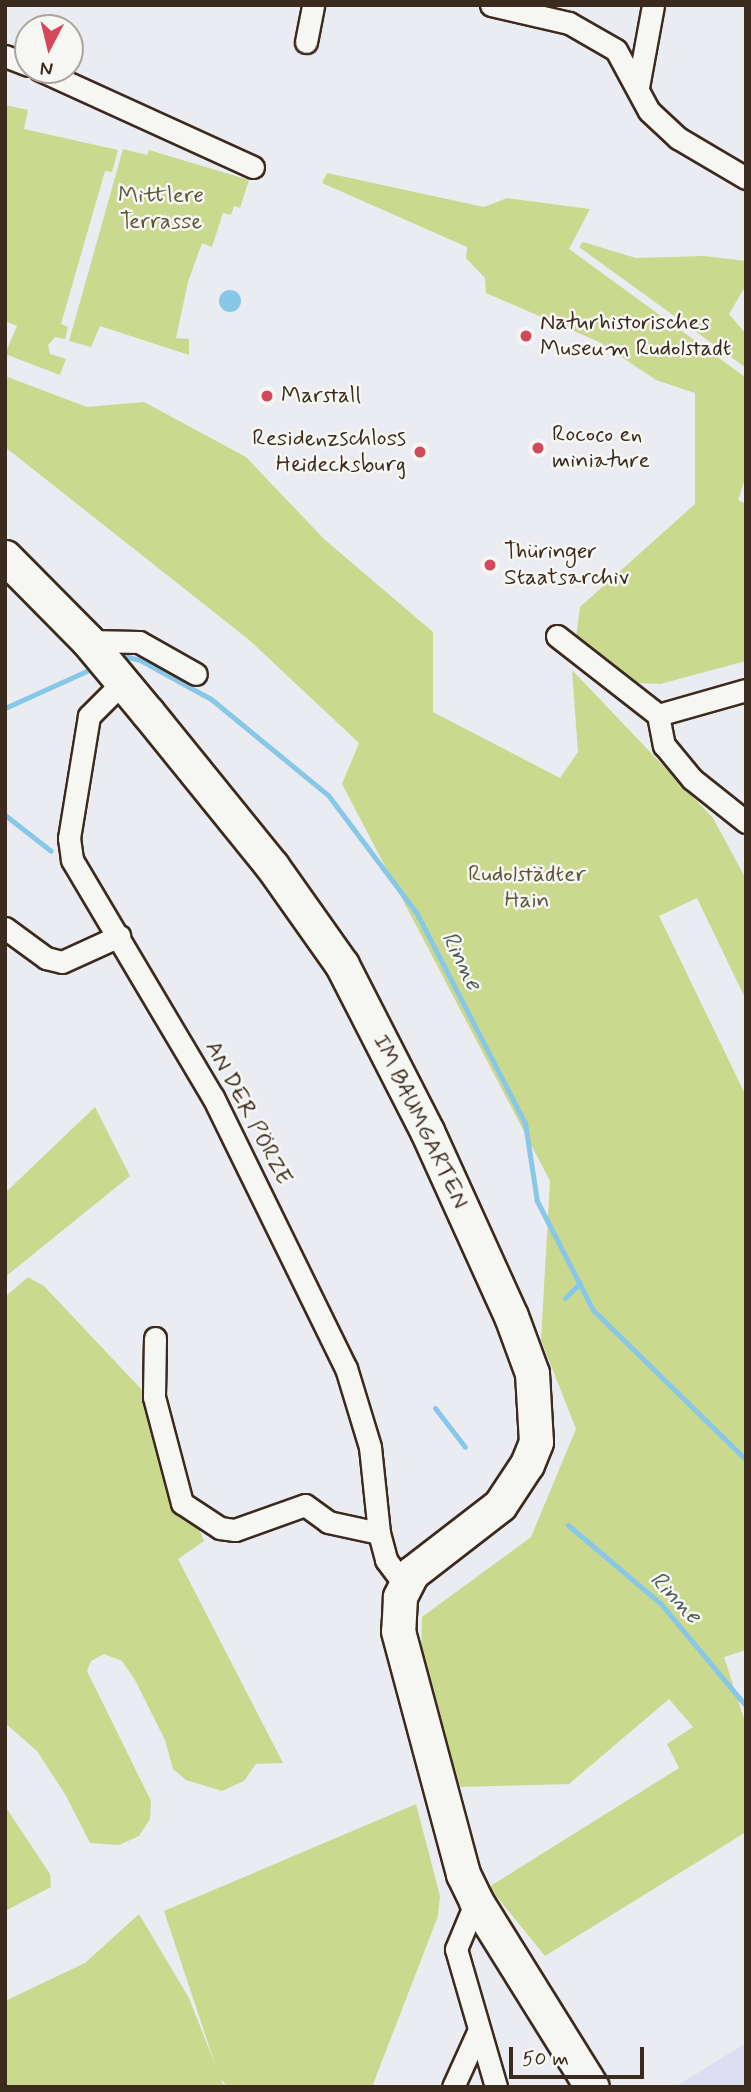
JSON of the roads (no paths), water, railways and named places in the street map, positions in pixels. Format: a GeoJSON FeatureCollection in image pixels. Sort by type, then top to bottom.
{"type":"FeatureCollection","features":[{"type":"Feature","properties":{"kind":"main road","name":"IM BAUMGARTEN"},"geometry":{"type":"LineString","coordinates":[[5,557],[106,663],[263,854],[342,965],[427,1131],[512,1316],[532,1373],[536,1441],[513,1489],[485,1520],[417,1567],[405,1585]]}},
{"type":"Feature","properties":{"kind":"main road"},"geometry":{"type":"LineString","coordinates":[[405,1585],[398,1609],[401,1654],[453,1841],[475,1901],[592,2087]]}},
{"type":"Feature","properties":{"kind":"street"},"geometry":{"type":"LineString","coordinates":[[306,41],[313,5]]}},
{"type":"Feature","properties":{"kind":"street"},"geometry":{"type":"LineString","coordinates":[[491,5],[541,13],[590,33],[617,50],[649,111],[678,138],[746,178]]}},
{"type":"Feature","properties":{"kind":"street"},"geometry":{"type":"LineString","coordinates":[[638,87],[653,5]]}},
{"type":"Feature","properties":{"kind":"street"},"geometry":{"type":"LineString","coordinates":[[71,84],[253,167]]}},
{"type":"Feature","properties":{"kind":"street"},"geometry":{"type":"LineString","coordinates":[[557,636],[658,715],[664,745],[692,779],[746,822]]}},
{"type":"Feature","properties":{"kind":"street"},"geometry":{"type":"LineString","coordinates":[[106,663],[139,642],[197,674]]}},
{"type":"Feature","properties":{"kind":"street","name":"AN DER PÖRZE"},"geometry":{"type":"LineString","coordinates":[[106,663],[89,716],[69,838],[72,860],[213,1097],[346,1368],[370,1447],[379,1534],[386,1560],[405,1585]]}},
{"type":"Feature","properties":{"kind":"street"},"geometry":{"type":"LineString","coordinates":[[658,715],[746,690]]}},
{"type":"Feature","properties":{"kind":"street"},"geometry":{"type":"LineString","coordinates":[[5,928],[46,958],[62,962],[119,936]]}},
{"type":"Feature","properties":{"kind":"street"},"geometry":{"type":"LineString","coordinates":[[155,1338],[154,1397],[182,1503],[220,1528],[235,1530],[305,1505],[328,1522],[379,1534]]}},
{"type":"Feature","properties":{"kind":"street"},"geometry":{"type":"LineString","coordinates":[[475,1901],[456,1949],[496,2087]]}},
{"type":"Feature","properties":{"kind":"street"},"geometry":{"type":"LineString","coordinates":[[453,2087],[478,2032]]}},
{"type":"Feature","properties":{"kind":"water"},"geometry":{"type":"Polygon","coordinates":[[[230,290],[238,293],[241,301],[238,309],[230,312],[222,309],[219,301],[222,293],[230,290]]]}},
{"type":"Feature","properties":{"kind":"waterway","name":"Rinne"},"geometry":{"type":"LineString","coordinates":[[116,659],[124,656],[140,660],[211,699],[328,795],[416,912],[525,1123],[537,1201],[593,1310],[746,1460]]}},
{"type":"Feature","properties":{"kind":"waterway","name":"Rinne"},"geometry":{"type":"LineString","coordinates":[[5,708],[93,668]]}},
{"type":"Feature","properties":{"kind":"waterway","name":"Rinne"},"geometry":{"type":"LineString","coordinates":[[5,815],[51,851]]}},
{"type":"Feature","properties":{"kind":"waterway"},"geometry":{"type":"LineString","coordinates":[[565,1298],[580,1283]]}},
{"type":"Feature","properties":{"kind":"waterway","name":"Rinne"},"geometry":{"type":"LineString","coordinates":[[435,1408],[465,1447]]}},
{"type":"Feature","properties":{"kind":"waterway","name":"Rinne"},"geometry":{"type":"LineString","coordinates":[[568,1525],[661,1604],[746,1706]]}},
{"type":"Feature","properties":{"kind":"place","name":"Naturhistorisches Museum Rudolstadt"},"geometry":{"type":"Point","coordinates":[526,336]}},
{"type":"Feature","properties":{"kind":"place","name":"Marstall"},"geometry":{"type":"Point","coordinates":[267,396]}},
{"type":"Feature","properties":{"kind":"place","name":"Rococo en miniature"},"geometry":{"type":"Point","coordinates":[538,448]}},
{"type":"Feature","properties":{"kind":"place","name":"Residenzschloss Heidecksburg"},"geometry":{"type":"Point","coordinates":[420,452]}},
{"type":"Feature","properties":{"kind":"place","name":"Thüringer Staatsarchiv"},"geometry":{"type":"Point","coordinates":[490,565]}},
{"type":"Feature","properties":{"kind":"park label","name":"Mittlere Terrasse"},"geometry":{"type":"Point","coordinates":[161,209]}},
{"type":"Feature","properties":{"kind":"park label","name":"Rudolstädter Hain"},"geometry":{"type":"Point","coordinates":[527,888]}}]}
